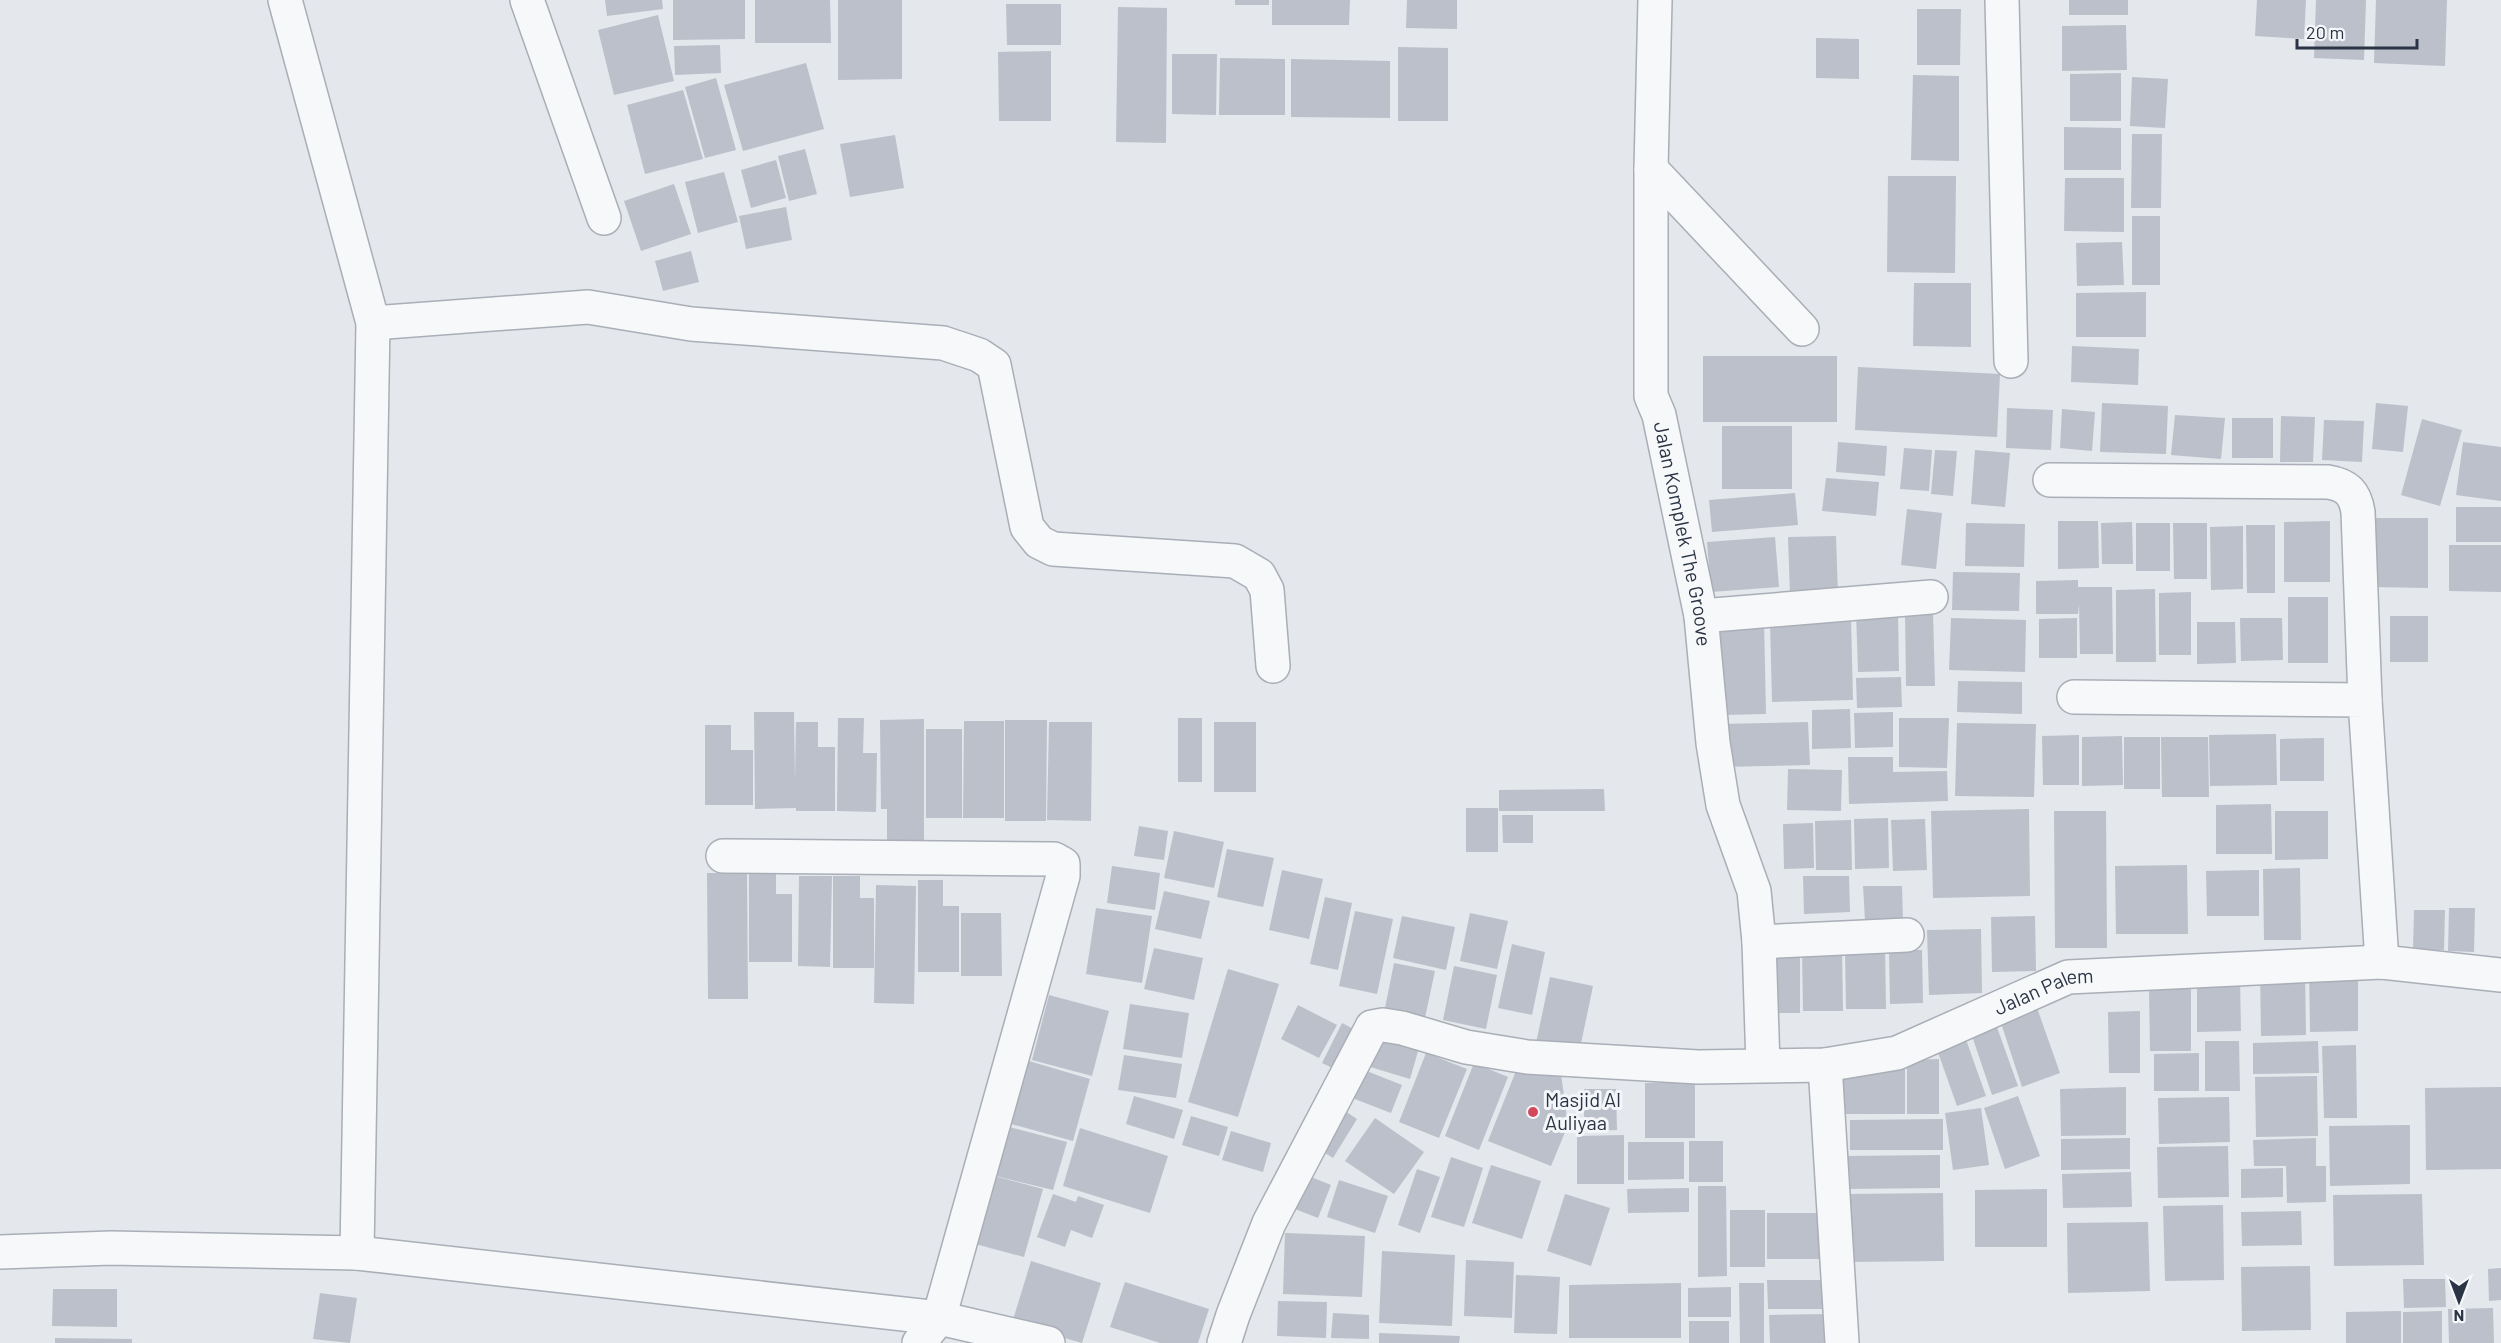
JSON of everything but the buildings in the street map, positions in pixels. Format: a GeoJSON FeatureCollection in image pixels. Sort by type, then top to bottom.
{"type":"FeatureCollection","features":[{"type":"Feature","properties":{"kind":"street"},"geometry":{"type":"LineString","coordinates":[[285,0],[373,323],[357,1253]]}},
{"type":"Feature","properties":{"kind":"street"},"geometry":{"type":"LineString","coordinates":[[527,0],[604,218]]}},
{"type":"Feature","properties":{"kind":"street","name":"Jalan Komplek The Groove"},"geometry":{"type":"LineString","coordinates":[[1655,0],[1651,169],[1651,396],[1659,415],[1701,616],[1713,743],[1723,805],[1754,891],[1759,942],[1763,1065]]}},
{"type":"Feature","properties":{"kind":"street"},"geometry":{"type":"LineString","coordinates":[[2002,0],[2011,361]]}},
{"type":"Feature","properties":{"kind":"street"},"geometry":{"type":"LineString","coordinates":[[1651,169],[1802,329]]}},
{"type":"Feature","properties":{"kind":"street"},"geometry":{"type":"LineString","coordinates":[[373,323],[588,307],[691,324],[943,343],[979,355],[994,365],[1027,527],[1039,542],[1053,549],[1236,561],[1259,575],[1268,590],[1273,666]]}},
{"type":"Feature","properties":{"kind":"street"},"geometry":{"type":"LineString","coordinates":[[2050,480],[2328,482],[2342,484],[2355,497],[2358,512],[2365,700],[2382,962]]}},
{"type":"Feature","properties":{"kind":"street"},"geometry":{"type":"LineString","coordinates":[[1701,616],[1931,597]]}},
{"type":"Feature","properties":{"kind":"street"},"geometry":{"type":"LineString","coordinates":[[2074,697],[2365,700]]}},
{"type":"Feature","properties":{"kind":"street"},"geometry":{"type":"LineString","coordinates":[[723,856],[1054,859],[1063,864],[1063,876],[939,1318],[919,1343]]}},
{"type":"Feature","properties":{"kind":"street"},"geometry":{"type":"LineString","coordinates":[[1759,942],[1907,935]]}},
{"type":"Feature","properties":{"kind":"street","name":"Jalan Palem"},"geometry":{"type":"LineString","coordinates":[[1224,1343],[1269,1223],[1372,1027],[1383,1025],[1402,1028],[1466,1047],[1527,1057],[1698,1066],[1825,1065],[1897,1053],[2068,977],[2382,962],[2501,975]]}},
{"type":"Feature","properties":{"kind":"street"},"geometry":{"type":"LineString","coordinates":[[1825,1065],[1842,1342]]}},
{"type":"Feature","properties":{"kind":"street"},"geometry":{"type":"LineString","coordinates":[[0,1252],[111,1248],[357,1253],[939,1318],[1048,1343]]}},
{"type":"Feature","properties":{"kind":"place","name":"Masjid Al Auliyaa"},"geometry":{"type":"Point","coordinates":[1533,1112]}}]}
